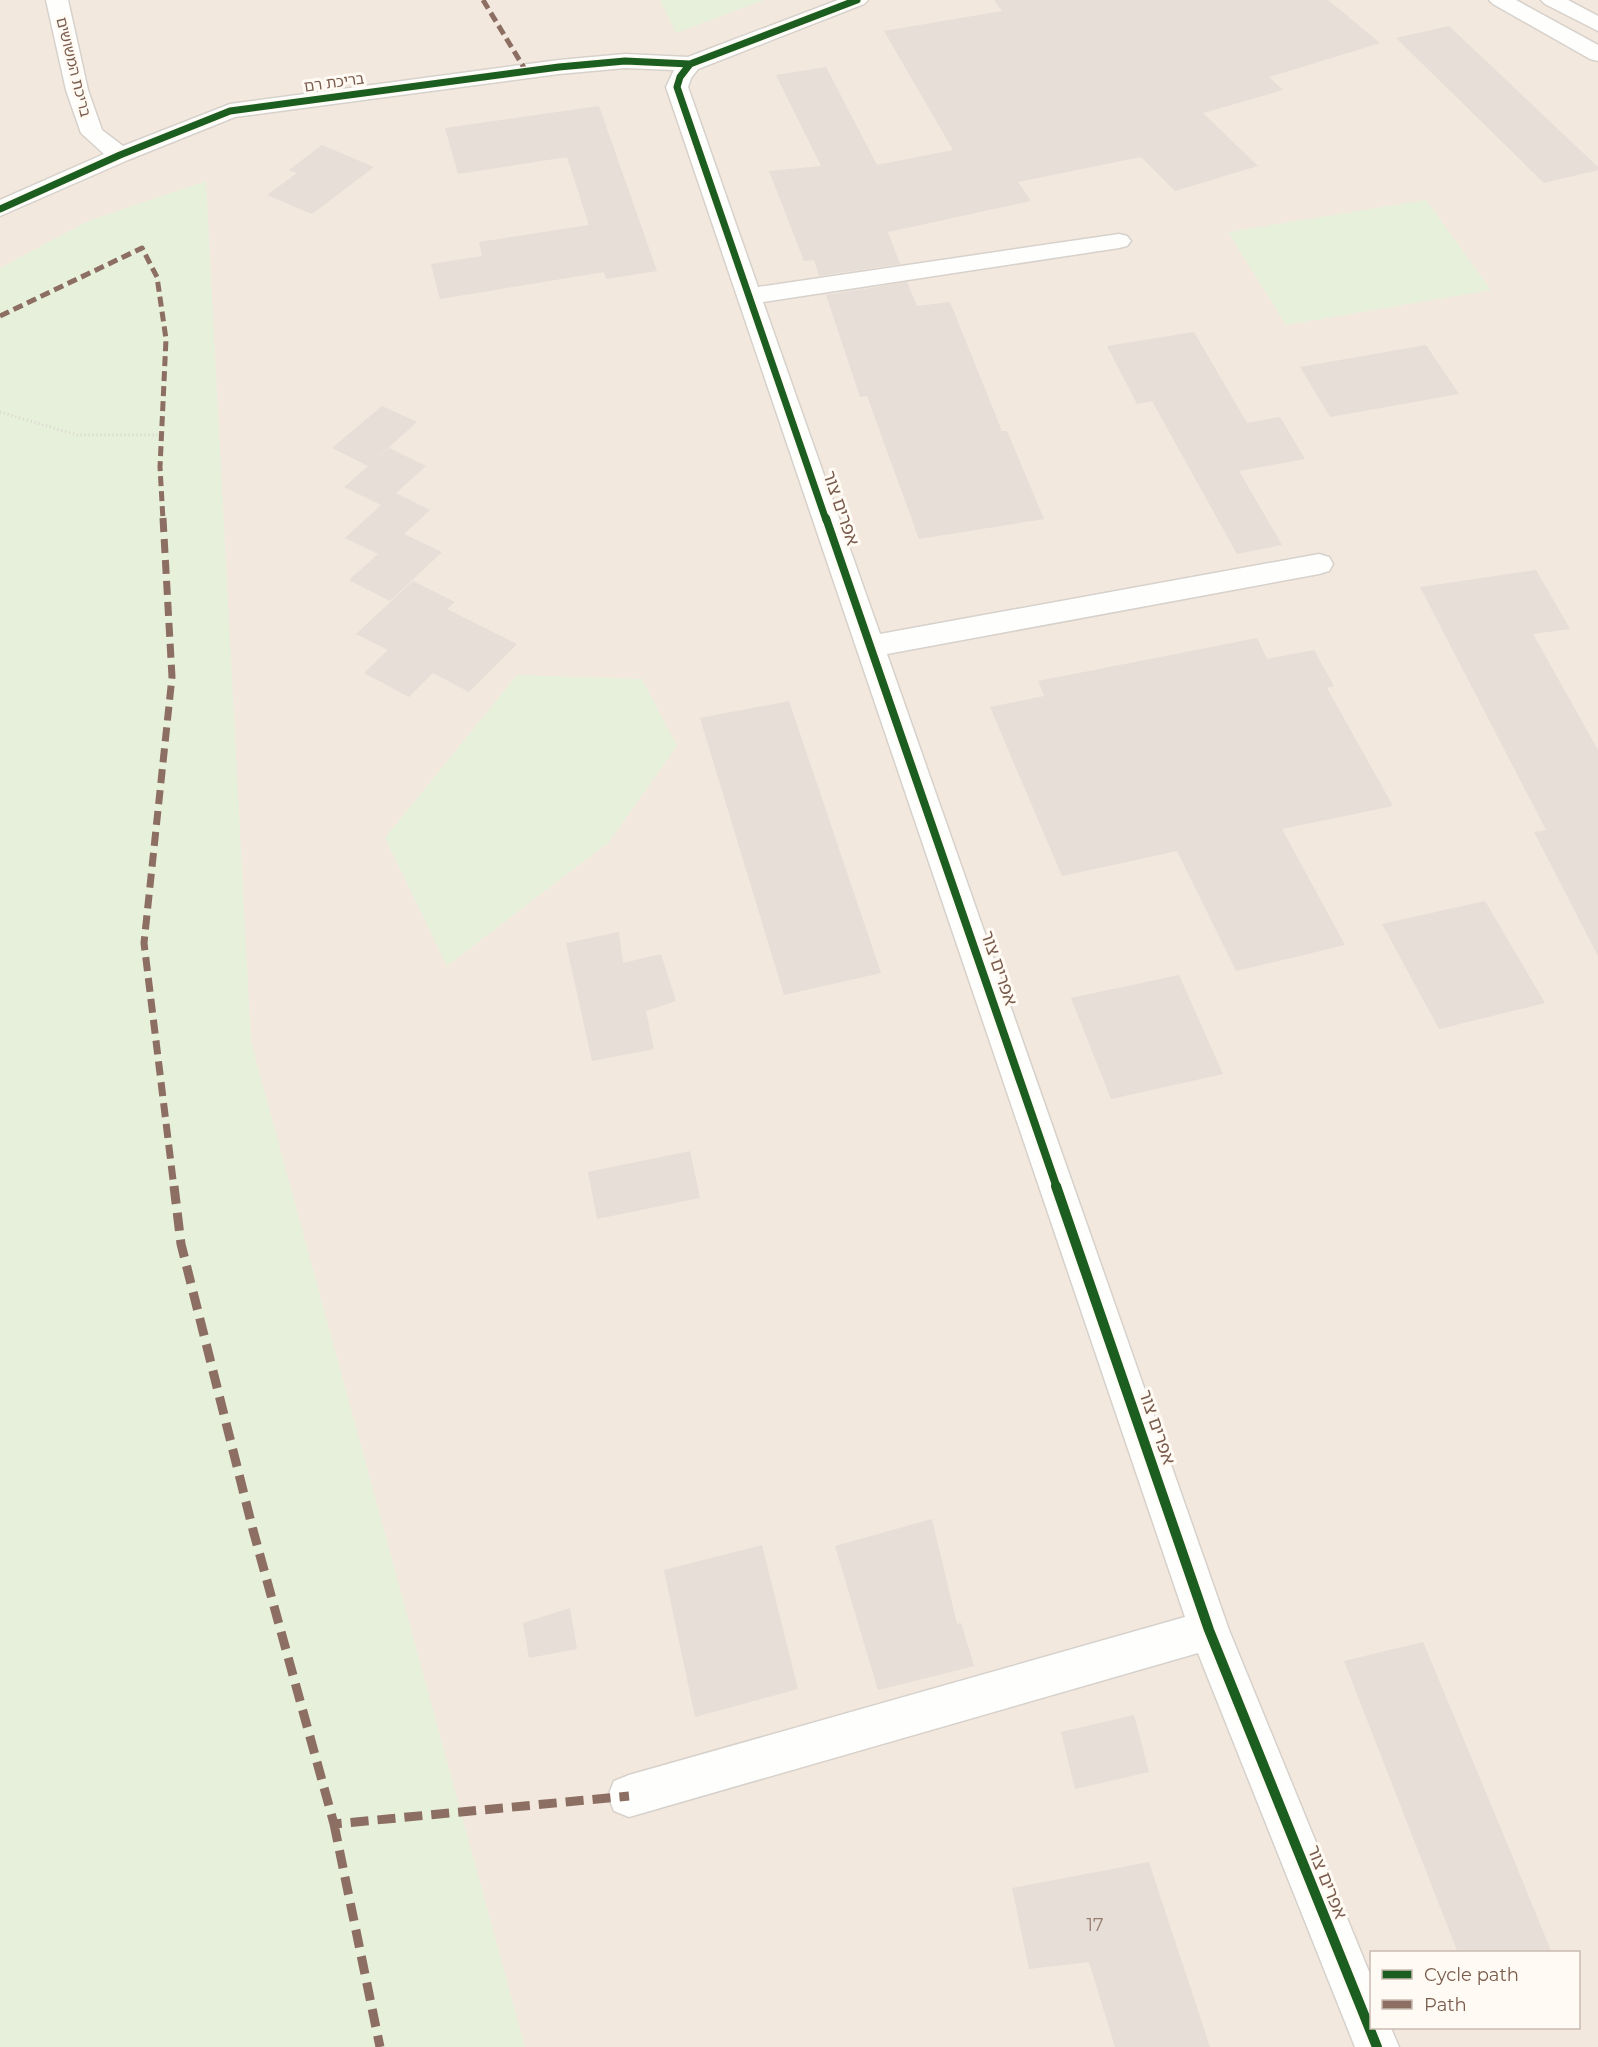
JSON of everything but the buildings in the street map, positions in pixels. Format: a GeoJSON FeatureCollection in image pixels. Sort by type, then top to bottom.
{"type":"FeatureCollection","features":[{"type":"Feature","properties":{"kind":"street","name":"בריכת המשושים"},"geometry":{"type":"LineString","coordinates":[[57,0],[77,90],[92,133],[120,155]]}},
{"type":"Feature","properties":{"kind":"street"},"geometry":{"type":"LineString","coordinates":[[690,64],[857,0]]}},
{"type":"Feature","properties":{"kind":"street"},"geometry":{"type":"LineString","coordinates":[[1500,0],[1598,54]]}},
{"type":"Feature","properties":{"kind":"street"},"geometry":{"type":"LineString","coordinates":[[1552,0],[1598,25]]}},
{"type":"Feature","properties":{"kind":"street","name":"בריכת רם"},"geometry":{"type":"LineString","coordinates":[[0,209],[120,155],[230,111],[559,67],[625,61],[690,64]]}},
{"type":"Feature","properties":{"kind":"street","name":"אפרים צור"},"geometry":{"type":"LineString","coordinates":[[690,64],[680,77],[677,87],[872,646],[1209,1630],[1377,2047]]}},
{"type":"Feature","properties":{"kind":"street"},"geometry":{"type":"LineString","coordinates":[[750,296],[1119,241]]}},
{"type":"Feature","properties":{"kind":"street"},"geometry":{"type":"LineString","coordinates":[[872,646],[1319,564]]}},
{"type":"Feature","properties":{"kind":"street"},"geometry":{"type":"LineString","coordinates":[[629,1796],[1209,1630]]}},
{"type":"Feature","properties":{"kind":"path"},"geometry":{"type":"LineString","coordinates":[[0,412],[77,435],[161,435]]}},
{"type":"Feature","properties":{"kind":"shaded area"},"geometry":{"type":"Polygon","coordinates":[[[0,0],[1598,0],[1598,2047],[0,2047],[0,0]]]}},
{"type":"Feature","properties":{"kind":"green space"},"geometry":{"type":"Polygon","coordinates":[[[660,0],[764,0],[676,33],[660,0]]]}},
{"type":"Feature","properties":{"kind":"green space"},"geometry":{"type":"Polygon","coordinates":[[[206,181],[251,1042],[525,2047],[0,2047],[0,268],[88,221],[206,181]]]}},
{"type":"Feature","properties":{"kind":"green space"},"geometry":{"type":"Polygon","coordinates":[[[1426,200],[1491,290],[1286,325],[1228,232],[1426,200]]]}},
{"type":"Feature","properties":{"kind":"green space"},"geometry":{"type":"Polygon","coordinates":[[[517,675],[642,679],[677,746],[609,842],[447,966],[385,838],[517,675]]]}},
{"type":"Feature","properties":{"kind":"marked path"},"geometry":{"type":"LineString","coordinates":[[483,0],[526,71]]}},
{"type":"Feature","properties":{"kind":"marked path"},"geometry":{"type":"LineString","coordinates":[[0,316],[142,248],[157,277],[166,339],[160,467],[172,677],[144,943],[181,1244],[253,1530],[334,1824],[629,1796]]}},
{"type":"Feature","properties":{"kind":"marked path"},"geometry":{"type":"LineString","coordinates":[[334,1824],[380,2047]]}},
{"type":"Feature","properties":{"kind":"cycle path"},"geometry":{"type":"LineString","coordinates":[[857,0],[690,64],[680,77],[677,87],[1209,1630],[1377,2047]]}},
{"type":"Feature","properties":{"kind":"cycle path"},"geometry":{"type":"LineString","coordinates":[[0,209],[120,155],[230,111],[559,67],[625,61],[690,64]]}}]}
